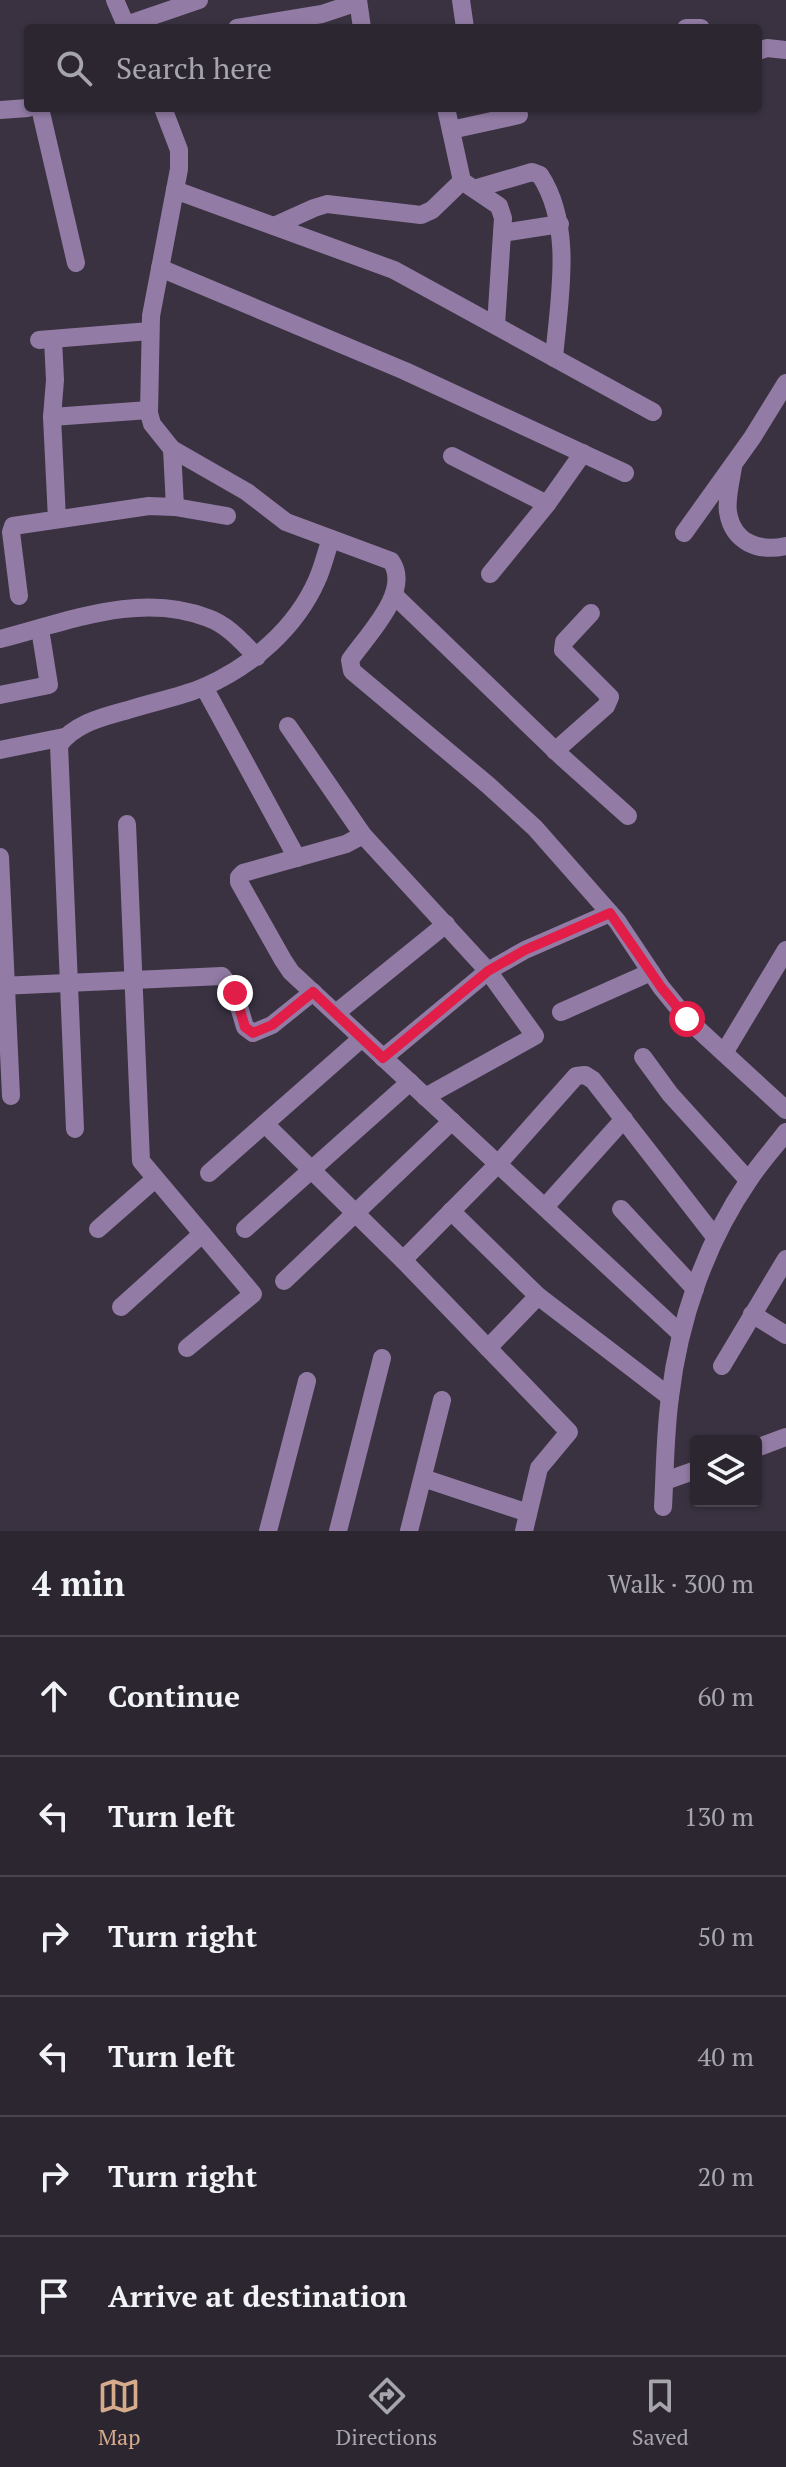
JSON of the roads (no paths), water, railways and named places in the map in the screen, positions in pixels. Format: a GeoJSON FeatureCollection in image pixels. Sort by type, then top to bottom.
{"type":"FeatureCollection","features":[{"type":"Feature","properties":{"kind":"street"},"geometry":{"type":"LineString","coordinates":[[115,0],[125,24]]}},
{"type":"Feature","properties":{"kind":"street"},"geometry":{"type":"LineString","coordinates":[[134,24],[199,0]]}},
{"type":"Feature","properties":{"kind":"street"},"geometry":{"type":"LineString","coordinates":[[461,0],[464,24]]}},
{"type":"Feature","properties":{"kind":"street"},"geometry":{"type":"LineString","coordinates":[[261,24],[322,14],[358,1],[361,24]]}},
{"type":"Feature","properties":{"kind":"street"},"geometry":{"type":"LineString","coordinates":[[762,50],[786,50]]}},
{"type":"Feature","properties":{"kind":"street"},"geometry":{"type":"LineString","coordinates":[[0,110],[24,108]]}},
{"type":"Feature","properties":{"kind":"street"},"geometry":{"type":"LineString","coordinates":[[41,112],[76,263]]}},
{"type":"Feature","properties":{"kind":"street"},"geometry":{"type":"LineString","coordinates":[[165,112],[179,150],[150,331],[149,410],[152,424],[172,449],[247,492],[286,522],[391,561],[396,568],[398,584],[395,596],[350,660],[352,671],[535,828],[610,913],[687,1019],[785,1107]]}},
{"type":"Feature","properties":{"kind":"street"},"geometry":{"type":"LineString","coordinates":[[447,112],[468,185],[499,206],[503,218],[496,325]]}},
{"type":"Feature","properties":{"kind":"street"},"geometry":{"type":"LineString","coordinates":[[451,130],[519,115]]}},
{"type":"Feature","properties":{"kind":"street"},"geometry":{"type":"LineString","coordinates":[[274,226],[327,204],[421,215],[468,185],[532,172],[540,175],[549,190],[560,224],[560,287],[554,358]]}},
{"type":"Feature","properties":{"kind":"street"},"geometry":{"type":"LineString","coordinates":[[175,190],[394,270],[653,412]]}},
{"type":"Feature","properties":{"kind":"street"},"geometry":{"type":"LineString","coordinates":[[502,233],[560,224]]}},
{"type":"Feature","properties":{"kind":"street"},"geometry":{"type":"LineString","coordinates":[[160,268],[405,371],[625,473]]}},
{"type":"Feature","properties":{"kind":"street"},"geometry":{"type":"LineString","coordinates":[[57,519],[52,417],[55,380],[46,339],[150,331]]}},
{"type":"Feature","properties":{"kind":"street"},"geometry":{"type":"LineString","coordinates":[[684,533],[786,383]]}},
{"type":"Feature","properties":{"kind":"street"},"geometry":{"type":"LineString","coordinates":[[52,417],[149,410]]}},
{"type":"Feature","properties":{"kind":"street"},"geometry":{"type":"LineString","coordinates":[[172,449],[175,507]]}},
{"type":"Feature","properties":{"kind":"street"},"geometry":{"type":"LineString","coordinates":[[490,574],[547,504],[583,453]]}},
{"type":"Feature","properties":{"kind":"street"},"geometry":{"type":"LineString","coordinates":[[452,456],[547,504]]}},
{"type":"Feature","properties":{"kind":"street"},"geometry":{"type":"LineString","coordinates":[[733,464],[727,511],[737,536],[753,546],[769,550],[786,546]]}},
{"type":"Feature","properties":{"kind":"street"},"geometry":{"type":"LineString","coordinates":[[19,596],[11,532],[13,526],[149,506],[227,516]]}},
{"type":"Feature","properties":{"kind":"street"},"geometry":{"type":"LineString","coordinates":[[0,750],[64,737],[88,722],[204,687],[257,657],[283,632],[309,594],[331,539]]}},
{"type":"Feature","properties":{"kind":"street"},"geometry":{"type":"LineString","coordinates":[[395,596],[555,751],[628,816]]}},
{"type":"Feature","properties":{"kind":"street"},"geometry":{"type":"LineString","coordinates":[[0,639],[118,608],[145,607],[209,618],[229,629],[257,657]]}},
{"type":"Feature","properties":{"kind":"street"},"geometry":{"type":"LineString","coordinates":[[555,751],[606,706],[610,697],[563,650],[564,642],[591,613]]}},
{"type":"Feature","properties":{"kind":"street"},"geometry":{"type":"LineString","coordinates":[[0,695],[49,685],[40,629]]}},
{"type":"Feature","properties":{"kind":"street"},"geometry":{"type":"LineString","coordinates":[[204,687],[297,858]]}},
{"type":"Feature","properties":{"kind":"street"},"geometry":{"type":"LineString","coordinates":[[288,726],[363,835],[488,971],[535,1036],[425,1097]]}},
{"type":"Feature","properties":{"kind":"street"},"geometry":{"type":"LineString","coordinates":[[64,737],[59,745],[75,1129]]}},
{"type":"Feature","properties":{"kind":"street"},"geometry":{"type":"LineString","coordinates":[[127,824],[136,979],[141,1161],[253,1294],[187,1348]]}},
{"type":"Feature","properties":{"kind":"street"},"geometry":{"type":"LineString","coordinates":[[363,835],[346,844],[243,873],[239,877],[283,960],[383,1058],[681,1334]]}},
{"type":"Feature","properties":{"kind":"street"},"geometry":{"type":"LineString","coordinates":[[0,857],[3,986],[11,1096]]}},
{"type":"Feature","properties":{"kind":"street"},"geometry":{"type":"LineString","coordinates":[[383,1058],[488,971],[525,950],[610,913]]}},
{"type":"Feature","properties":{"kind":"street"},"geometry":{"type":"LineString","coordinates":[[336,1013],[446,924]]}},
{"type":"Feature","properties":{"kind":"street"},"geometry":{"type":"LineString","coordinates":[[724,1053],[786,950]]}},
{"type":"Feature","properties":{"kind":"street"},"geometry":{"type":"LineString","coordinates":[[561,1012],[651,972]]}},
{"type":"Feature","properties":{"kind":"street"},"geometry":{"type":"LineString","coordinates":[[3,986],[222,976],[235,993],[245,1027],[253,1033],[272,1025],[313,992]]}},
{"type":"Feature","properties":{"kind":"street"},"geometry":{"type":"LineString","coordinates":[[209,1173],[362,1038]]}},
{"type":"Feature","properties":{"kind":"street"},"geometry":{"type":"LineString","coordinates":[[643,1057],[670,1094],[748,1180]]}},
{"type":"Feature","properties":{"kind":"street"},"geometry":{"type":"LineString","coordinates":[[403,1260],[498,1164],[576,1076],[585,1075],[593,1080],[715,1237]]}},
{"type":"Feature","properties":{"kind":"street"},"geometry":{"type":"LineString","coordinates":[[245,1229],[410,1082]]}},
{"type":"Feature","properties":{"kind":"street"},"geometry":{"type":"LineString","coordinates":[[545,1207],[624,1119]]}},
{"type":"Feature","properties":{"kind":"street"},"geometry":{"type":"LineString","coordinates":[[284,1281],[452,1121]]}},
{"type":"Feature","properties":{"kind":"street"},"geometry":{"type":"LineString","coordinates":[[265,1124],[403,1260],[569,1432],[539,1468],[526,1522],[423,1478]]}},
{"type":"Feature","properties":{"kind":"street"},"geometry":{"type":"LineString","coordinates":[[663,1507],[670,1397],[681,1334],[695,1289],[715,1237],[748,1180],[786,1132]]}},
{"type":"Feature","properties":{"kind":"street"},"geometry":{"type":"LineString","coordinates":[[98,1229],[155,1179]]}},
{"type":"Feature","properties":{"kind":"street"},"geometry":{"type":"LineString","coordinates":[[621,1209],[695,1289]]}},
{"type":"Feature","properties":{"kind":"street"},"geometry":{"type":"LineString","coordinates":[[451,1211],[538,1296],[670,1397]]}},
{"type":"Feature","properties":{"kind":"street"},"geometry":{"type":"LineString","coordinates":[[121,1307],[202,1234]]}},
{"type":"Feature","properties":{"kind":"street"},"geometry":{"type":"LineString","coordinates":[[722,1366],[786,1259]]}},
{"type":"Feature","properties":{"kind":"street"},"geometry":{"type":"LineString","coordinates":[[488,1348],[538,1296]]}},
{"type":"Feature","properties":{"kind":"street"},"geometry":{"type":"LineString","coordinates":[[752,1314],[786,1335]]}},
{"type":"Feature","properties":{"kind":"street"},"geometry":{"type":"LineString","coordinates":[[338,1531],[382,1358]]}},
{"type":"Feature","properties":{"kind":"street"},"geometry":{"type":"LineString","coordinates":[[268,1531],[307,1381]]}},
{"type":"Feature","properties":{"kind":"street"},"geometry":{"type":"LineString","coordinates":[[409,1531],[442,1400]]}},
{"type":"Feature","properties":{"kind":"street"},"geometry":{"type":"LineString","coordinates":[[762,1446],[786,1437]]}},
{"type":"Feature","properties":{"kind":"street"},"geometry":{"type":"LineString","coordinates":[[665,1481],[690,1472]]}}]}
